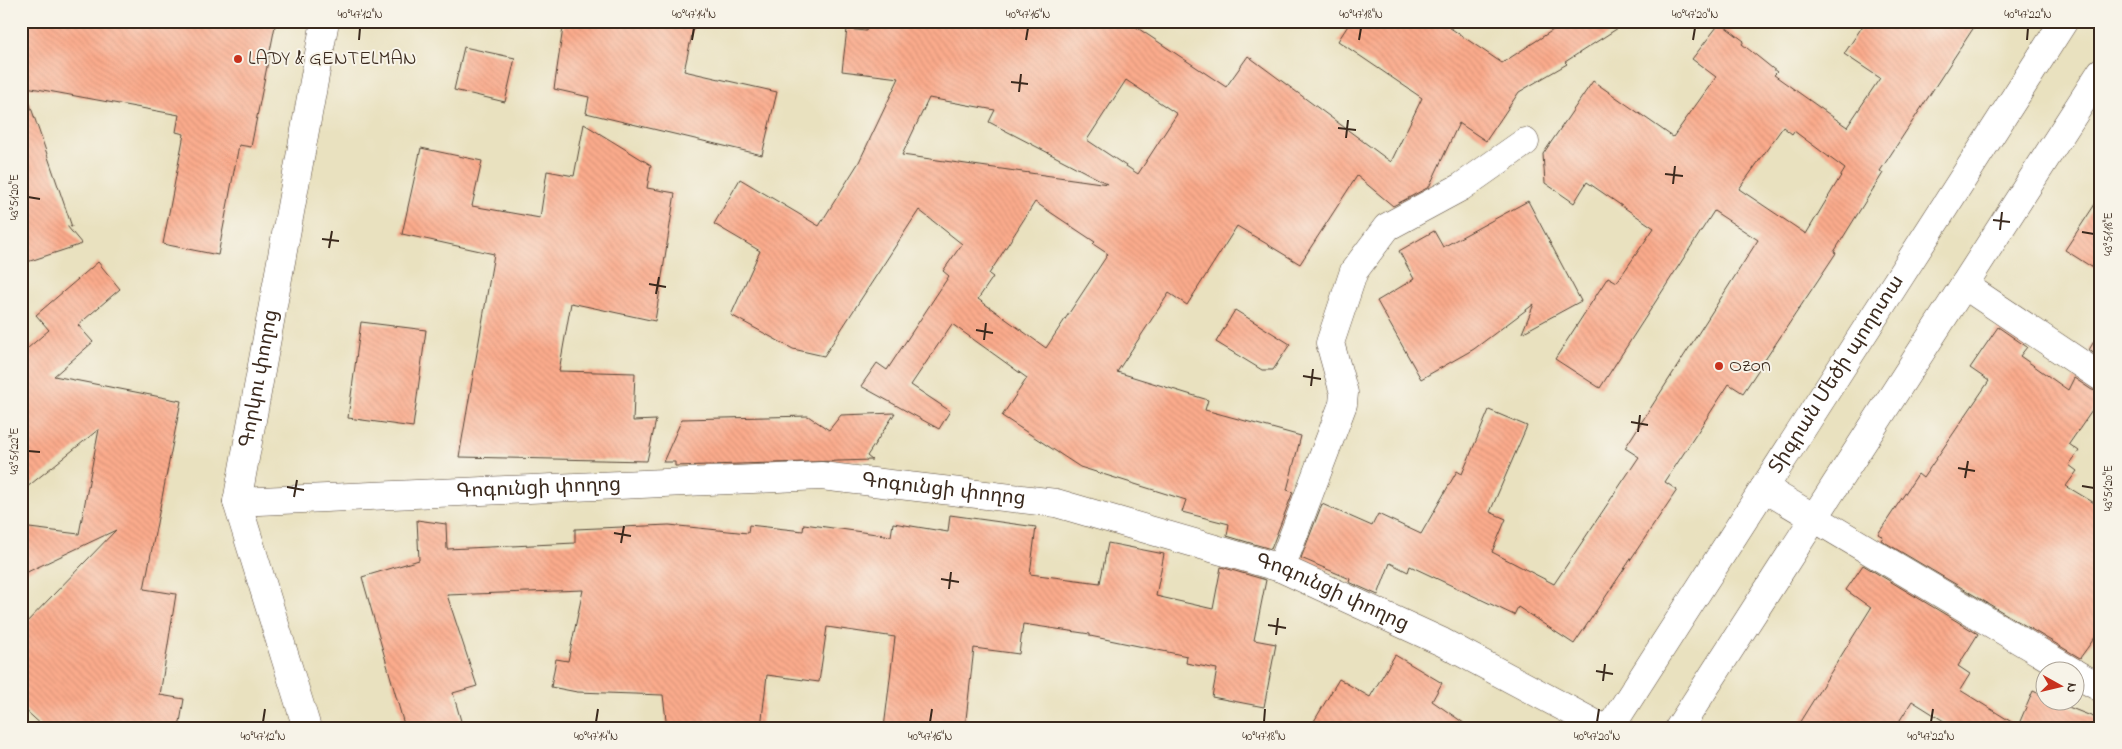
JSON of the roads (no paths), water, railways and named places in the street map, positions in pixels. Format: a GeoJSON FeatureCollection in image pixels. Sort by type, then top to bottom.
{"type":"FeatureCollection","features":[{"type":"Feature","properties":{"kind":"street","name":"Գորկու փողոց"},"geometry":{"type":"LineString","coordinates":[[308,728],[237,502],[326,21]]}},
{"type":"Feature","properties":{"kind":"street","name":"Տիգրան Մեծի պողոտա"},"geometry":{"type":"LineString","coordinates":[[1610,728],[2064,21]]}},
{"type":"Feature","properties":{"kind":"street"},"geometry":{"type":"LineString","coordinates":[[1679,728],[2101,72]]}},
{"type":"Feature","properties":{"kind":"street"},"geometry":{"type":"LineString","coordinates":[[1281,568],[1343,404],[1344,393],[1330,344],[1354,272],[1387,227],[1461,186],[1524,142]]}},
{"type":"Feature","properties":{"kind":"street"},"geometry":{"type":"LineString","coordinates":[[1964,285],[2101,377]]}},
{"type":"Feature","properties":{"kind":"street","name":"Գոգունցի փողոց"},"geometry":{"type":"LineString","coordinates":[[237,502],[821,476],[1056,503],[1281,568],[1442,642],[1603,728]]}},
{"type":"Feature","properties":{"kind":"street"},"geometry":{"type":"LineString","coordinates":[[1764,488],[2057,662]]}},
{"type":"Feature","properties":{"kind":"street"},"geometry":{"type":"LineString","coordinates":[[2084,678],[2101,688]]}},
{"type":"Feature","properties":{"kind":"place","name":"LADY & GENTELMAN"},"geometry":{"type":"Point","coordinates":[238,59]}},
{"type":"Feature","properties":{"kind":"place","name":"Ozon"},"geometry":{"type":"Point","coordinates":[1719,366]}}]}
